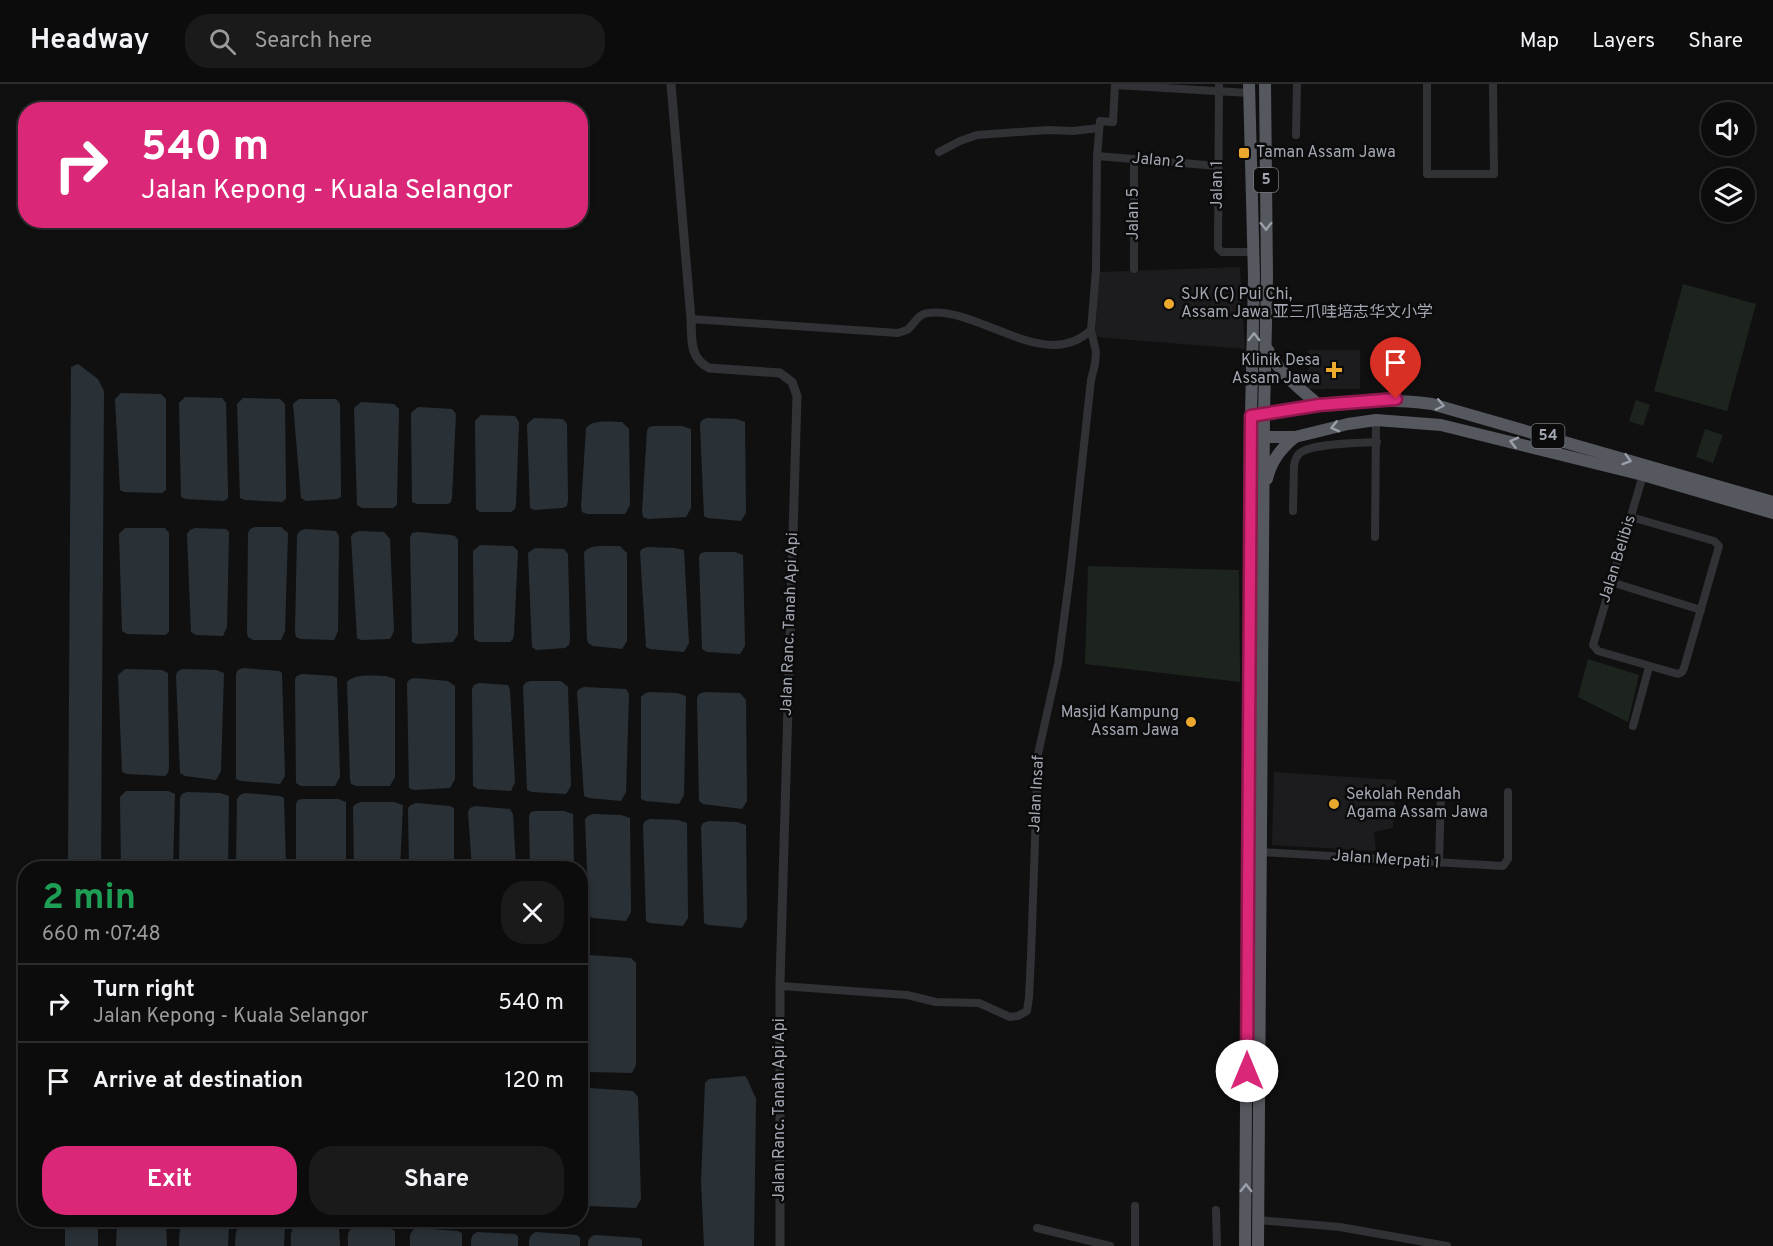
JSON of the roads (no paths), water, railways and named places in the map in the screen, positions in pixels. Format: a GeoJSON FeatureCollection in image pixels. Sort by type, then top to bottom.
{"type":"FeatureCollection","features":[{"type":"Feature","properties":{"kind":"highway","name":"5"},"geometry":{"type":"LineString","coordinates":[[1245,1246],[1256,440],[1266,346],[1265,84]]}},
{"type":"Feature","properties":{"kind":"highway","name":"5"},"geometry":{"type":"LineString","coordinates":[[1249,88],[1254,335],[1260,412]]}},
{"type":"Feature","properties":{"kind":"highway"},"geometry":{"type":"LineString","coordinates":[[1266,346],[1274,363],[1319,405]]}},
{"type":"Feature","properties":{"kind":"highway","name":"54"},"geometry":{"type":"LineString","coordinates":[[1260,412],[1396,399],[1432,404],[1773,502]]}},
{"type":"Feature","properties":{"kind":"highway","name":"54"},"geometry":{"type":"LineString","coordinates":[[1256,440],[1295,437],[1348,424],[1376,420],[1442,425],[1643,475],[1773,513]]}},
{"type":"Feature","properties":{"kind":"highway"},"geometry":{"type":"LineString","coordinates":[[1264,494],[1274,459],[1295,437]]}},
{"type":"Feature","properties":{"kind":"highway","name":"5"},"geometry":{"type":"LineString","coordinates":[[1256,440],[1264,494],[1258,1246]]}},
{"type":"Feature","properties":{"kind":"street","name":"Jalan Ranc. Tanah Api Api"},"geometry":{"type":"LineString","coordinates":[[671,84],[694,356],[709,368],[780,373],[792,382],[796,396],[781,986],[780,1246]]}},
{"type":"Feature","properties":{"kind":"street"},"geometry":{"type":"LineString","coordinates":[[1296,84],[1296,135]]}},
{"type":"Feature","properties":{"kind":"street"},"geometry":{"type":"LineString","coordinates":[[1427,84],[1427,174],[1494,174],[1493,84]]}},
{"type":"Feature","properties":{"kind":"street"},"geometry":{"type":"LineString","coordinates":[[692,319],[898,333],[908,329],[922,314],[944,313],[971,320],[1032,342],[1052,344],[1080,339],[1091,330],[1096,270],[1099,128],[1100,121],[1113,122],[1115,85],[1249,88]]}},
{"type":"Feature","properties":{"kind":"street","name":"Jalan 1"},"geometry":{"type":"LineString","coordinates":[[1218,88],[1218,248],[1222,252],[1254,252]]}},
{"type":"Feature","properties":{"kind":"street"},"geometry":{"type":"LineString","coordinates":[[939,152],[977,135],[1099,128]]}},
{"type":"Feature","properties":{"kind":"street","name":"Jalan 2"},"geometry":{"type":"LineString","coordinates":[[1097,156],[1218,166]]}},
{"type":"Feature","properties":{"kind":"street","name":"Jalan 5"},"geometry":{"type":"LineString","coordinates":[[1134,159],[1134,269]]}},
{"type":"Feature","properties":{"kind":"street","name":"Jalan Insaf"},"geometry":{"type":"LineString","coordinates":[[781,986],[907,995],[936,1002],[979,1003],[1010,1017],[1027,1011],[1038,754],[1058,663],[1068,585],[1091,380],[1095,364],[1096,352],[1091,330]]}},
{"type":"Feature","properties":{"kind":"street"},"geometry":{"type":"LineString","coordinates":[[1375,537],[1376,420]]}},
{"type":"Feature","properties":{"kind":"street"},"geometry":{"type":"LineString","coordinates":[[1293,511],[1294,465],[1299,454],[1313,447],[1377,442]]}},
{"type":"Feature","properties":{"kind":"street","name":"Jalan Belibis"},"geometry":{"type":"LineString","coordinates":[[1643,475],[1594,648],[1649,667]]}},
{"type":"Feature","properties":{"kind":"street"},"geometry":{"type":"LineString","coordinates":[[1631,517],[1714,541],[1718,544],[1719,549],[1684,668],[1678,674],[1649,667],[1633,726]]}},
{"type":"Feature","properties":{"kind":"street"},"geometry":{"type":"LineString","coordinates":[[1611,582],[1701,610]]}},
{"type":"Feature","properties":{"kind":"street","name":"Jalan Merpati 1"},"geometry":{"type":"LineString","coordinates":[[1261,852],[1500,867],[1506,864],[1508,859],[1508,792]]}},
{"type":"Feature","properties":{"kind":"street"},"geometry":{"type":"LineString","coordinates":[[1439,863],[1441,793]]}},
{"type":"Feature","properties":{"kind":"street"},"geometry":{"type":"LineString","coordinates":[[1135,1246],[1136,1206]]}},
{"type":"Feature","properties":{"kind":"street"},"geometry":{"type":"LineString","coordinates":[[1216,1210],[1217,1246]]}},
{"type":"Feature","properties":{"kind":"street"},"geometry":{"type":"LineString","coordinates":[[1258,1220],[1340,1227],[1447,1246]]}},
{"type":"Feature","properties":{"kind":"street"},"geometry":{"type":"LineString","coordinates":[[1037,1228],[1110,1246]]}},
{"type":"Feature","properties":{"kind":"place","name":"Taman Assam Jawa"},"geometry":{"type":"Point","coordinates":[1244,153]}},
{"type":"Feature","properties":{"kind":"place","name":"SJK (C) Pui Chi, Assam Jawa 亚三爪哇培志华文小学"},"geometry":{"type":"Point","coordinates":[1169,304]}},
{"type":"Feature","properties":{"kind":"place","name":"Klinik Desa Assam Jawa"},"geometry":{"type":"Point","coordinates":[1334,370]}},
{"type":"Feature","properties":{"kind":"place","name":"Masjid Kampung Assam Jawa"},"geometry":{"type":"Point","coordinates":[1191,722]}},
{"type":"Feature","properties":{"kind":"place","name":"Sekolah Rendah Agama Assam Jawa"},"geometry":{"type":"Point","coordinates":[1334,804]}}]}
